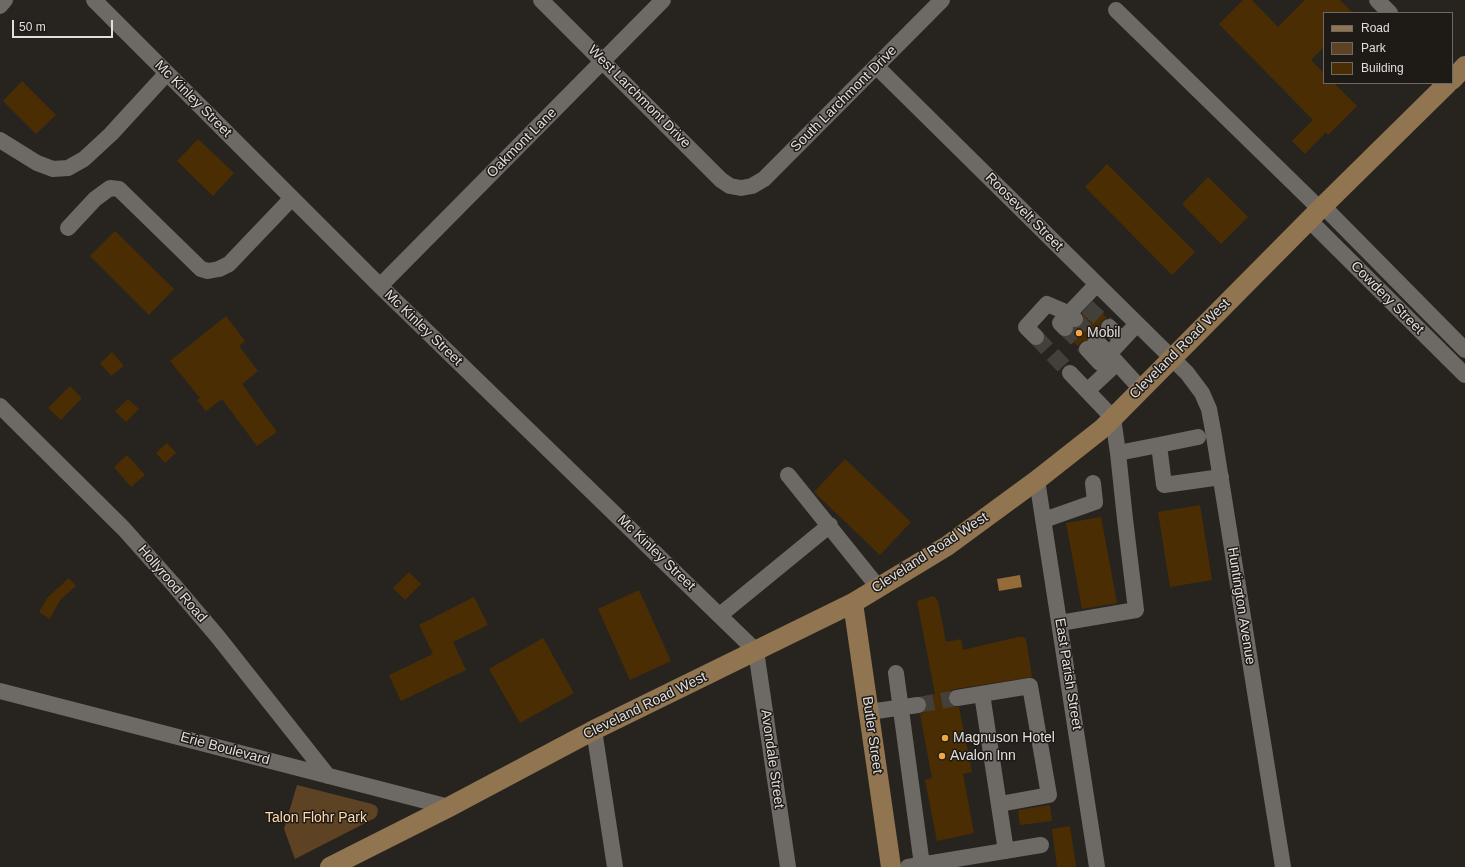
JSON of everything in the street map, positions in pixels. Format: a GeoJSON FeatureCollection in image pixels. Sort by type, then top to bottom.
{"type":"FeatureCollection","features":[{"type":"Feature","properties":{"kind":"main road","name":"Cleveland Road West"},"geometry":{"type":"LineString","coordinates":[[330,867],[449,807],[594,730],[853,602],[947,546],[1037,480],[1113,418],[1446,84]]}},
{"type":"Feature","properties":{"kind":"main road","name":"Butler Street"},"geometry":{"type":"LineString","coordinates":[[853,602],[891,867]]}},
{"type":"Feature","properties":{"kind":"street"},"geometry":{"type":"LineString","coordinates":[[0,6],[6,0]]}},
{"type":"Feature","properties":{"kind":"street","name":"Mc Kinley Street"},"geometry":{"type":"LineString","coordinates":[[94,0],[380,286],[756,650]]}},
{"type":"Feature","properties":{"kind":"street","name":"West Larchmont Drive"},"geometry":{"type":"LineString","coordinates":[[540,0],[721,180],[730,186],[741,188]]}},
{"type":"Feature","properties":{"kind":"street","name":"Oakmont Lane"},"geometry":{"type":"LineString","coordinates":[[380,286],[663,0]]}},
{"type":"Feature","properties":{"kind":"street","name":"South Larchmont Drive"},"geometry":{"type":"LineString","coordinates":[[741,188],[752,186],[764,179],[942,0]]}},
{"type":"Feature","properties":{"kind":"street"},"geometry":{"type":"LineString","coordinates":[[1377,0],[1389,12]]}},
{"type":"Feature","properties":{"kind":"street"},"geometry":{"type":"LineString","coordinates":[[1116,10],[1317,212]]}},
{"type":"Feature","properties":{"kind":"street","name":"Roosevelt Street"},"geometry":{"type":"LineString","coordinates":[[876,66],[1172,358]]}},
{"type":"Feature","properties":{"kind":"street"},"geometry":{"type":"LineString","coordinates":[[0,140],[37,163],[53,169],[68,168],[84,159],[111,134],[167,73]]}},
{"type":"Feature","properties":{"kind":"street"},"geometry":{"type":"LineString","coordinates":[[68,228],[95,199],[110,188],[119,189],[201,269],[208,271],[219,269],[229,264],[292,198]]}},
{"type":"Feature","properties":{"kind":"street","name":"Cowdery Street"},"geometry":{"type":"LineString","coordinates":[[1317,212],[1465,350]]}},
{"type":"Feature","properties":{"kind":"street","name":"Cowdery Street"},"geometry":{"type":"LineString","coordinates":[[1317,212],[1465,375]]}},
{"type":"Feature","properties":{"kind":"street"},"geometry":{"type":"LineString","coordinates":[[1031,332],[1047,304],[1069,320],[1084,304],[1097,284]]}},
{"type":"Feature","properties":{"kind":"street"},"geometry":{"type":"LineString","coordinates":[[1087,391],[1113,359],[1122,340],[1137,324]]}},
{"type":"Feature","properties":{"kind":"street"},"geometry":{"type":"LineString","coordinates":[[1109,327],[1122,340]]}},
{"type":"Feature","properties":{"kind":"street"},"geometry":{"type":"LineString","coordinates":[[1092,345],[1113,359],[1141,389]]}},
{"type":"Feature","properties":{"kind":"street","name":"Huntington Avenue"},"geometry":{"type":"LineString","coordinates":[[1172,358],[1192,380],[1206,401],[1211,418],[1283,867]]}},
{"type":"Feature","properties":{"kind":"street"},"geometry":{"type":"LineString","coordinates":[[1060,623],[1136,610],[1113,418],[1070,373]]}},
{"type":"Feature","properties":{"kind":"street","name":"Hollyrood Road"},"geometry":{"type":"LineString","coordinates":[[0,406],[124,530],[173,584],[218,637],[328,776]]}},
{"type":"Feature","properties":{"kind":"street"},"geometry":{"type":"LineString","coordinates":[[1118,453],[1198,437]]}},
{"type":"Feature","properties":{"kind":"street"},"geometry":{"type":"LineString","coordinates":[[1159,445],[1164,485],[1221,477]]}},
{"type":"Feature","properties":{"kind":"street"},"geometry":{"type":"LineString","coordinates":[[788,475],[830,525],[878,587]]}},
{"type":"Feature","properties":{"kind":"street","name":"East Parish Street"},"geometry":{"type":"LineString","coordinates":[[1037,480],[1097,867]]}},
{"type":"Feature","properties":{"kind":"street"},"geometry":{"type":"LineString","coordinates":[[1044,520],[1095,502],[1093,483]]}},
{"type":"Feature","properties":{"kind":"street"},"geometry":{"type":"LineString","coordinates":[[720,615],[830,525]]}},
{"type":"Feature","properties":{"kind":"street","name":"Avondale Street"},"geometry":{"type":"LineString","coordinates":[[756,650],[788,867]]}},
{"type":"Feature","properties":{"kind":"street"},"geometry":{"type":"LineString","coordinates":[[896,673],[926,865],[984,861],[1006,851],[1041,845]]}},
{"type":"Feature","properties":{"kind":"street"},"geometry":{"type":"LineString","coordinates":[[957,698],[1030,686],[1049,795],[1000,804]]}},
{"type":"Feature","properties":{"kind":"street","name":"Erie Boulevard"},"geometry":{"type":"LineString","coordinates":[[0,691],[449,807]]}},
{"type":"Feature","properties":{"kind":"street"},"geometry":{"type":"LineString","coordinates":[[982,694],[1006,851]]}},
{"type":"Feature","properties":{"kind":"street"},"geometry":{"type":"LineString","coordinates":[[869,712],[918,705]]}},
{"type":"Feature","properties":{"kind":"street"},"geometry":{"type":"LineString","coordinates":[[594,730],[615,867]]}},
{"type":"Feature","properties":{"kind":"green space","name":"Talon Flohr Park"},"geometry":{"type":"Polygon","coordinates":[[[297,785],[372,804],[378,809],[377,815],[375,818],[295,859],[284,829],[297,785]]]}},
{"type":"Feature","properties":{"kind":"shaded area"},"geometry":{"type":"Polygon","coordinates":[[[1020,575],[1022,587],[999,591],[997,579],[1020,575]]]}},
{"type":"Feature","properties":{"kind":"building"},"geometry":{"type":"Polygon","coordinates":[[[1243,0],[1252,0],[1278,27],[1305,0],[1340,0],[1352,12],[1323,12],[1323,48],[1311,60],[1323,72],[1323,84],[1335,84],[1357,106],[1328,135],[1326,132],[1305,154],[1292,141],[1313,120],[1219,24],[1243,0]]]}},
{"type":"Feature","properties":{"kind":"building"},"geometry":{"type":"Polygon","coordinates":[[[22,81],[56,115],[36,134],[3,101],[22,81]]]}},
{"type":"Feature","properties":{"kind":"building"},"geometry":{"type":"Polygon","coordinates":[[[198,139],[234,173],[213,196],[177,161],[198,139]]]}},
{"type":"Feature","properties":{"kind":"building"},"geometry":{"type":"Polygon","coordinates":[[[1107,164],[1195,252],[1172,275],[1085,187],[1107,164]]]}},
{"type":"Feature","properties":{"kind":"building"},"geometry":{"type":"Polygon","coordinates":[[[1208,177],[1248,217],[1221,244],[1182,204],[1208,177]]]}},
{"type":"Feature","properties":{"kind":"building"},"geometry":{"type":"Polygon","coordinates":[[[115,231],[174,289],[149,315],[90,256],[115,231]]]}},
{"type":"Feature","properties":{"kind":"building"},"geometry":{"type":"Polygon","coordinates":[[[1092,303],[1107,318],[1100,324],[1102,334],[1093,332],[1089,335],[1087,340],[1081,342],[1078,346],[1068,337],[1072,334],[1074,328],[1078,328],[1082,325],[1084,320],[1082,313],[1092,303]]]}},
{"type":"Feature","properties":{"kind":"building"},"geometry":{"type":"Polygon","coordinates":[[[226,316],[245,341],[239,346],[258,371],[242,384],[277,432],[257,446],[222,399],[206,411],[197,400],[200,398],[170,361],[226,316]]]}},
{"type":"Feature","properties":{"kind":"building"},"geometry":{"type":"Polygon","coordinates":[[[112,352],[124,366],[111,376],[100,363],[112,352]]]}},
{"type":"Feature","properties":{"kind":"building"},"geometry":{"type":"Polygon","coordinates":[[[70,386],[82,398],[61,420],[48,408],[70,386]]]}},
{"type":"Feature","properties":{"kind":"building"},"geometry":{"type":"Polygon","coordinates":[[[128,399],[139,409],[126,422],[115,411],[128,399]]]}},
{"type":"Feature","properties":{"kind":"building"},"geometry":{"type":"Polygon","coordinates":[[[167,443],[176,453],[165,463],[156,453],[167,443]]]}},
{"type":"Feature","properties":{"kind":"building"},"geometry":{"type":"Polygon","coordinates":[[[127,455],[145,475],[131,487],[114,467],[127,455]]]}},
{"type":"Feature","properties":{"kind":"building"},"geometry":{"type":"Polygon","coordinates":[[[845,459],[911,522],[880,555],[814,492],[845,459]]]}},
{"type":"Feature","properties":{"kind":"building"},"geometry":{"type":"Polygon","coordinates":[[[1200,505],[1212,580],[1170,587],[1158,512],[1200,505]]]}},
{"type":"Feature","properties":{"kind":"building"},"geometry":{"type":"Polygon","coordinates":[[[1101,517],[1117,603],[1082,609],[1066,523],[1101,517]]]}},
{"type":"Feature","properties":{"kind":"building"},"geometry":{"type":"Polygon","coordinates":[[[409,572],[421,584],[405,600],[393,588],[409,572]]]}},
{"type":"Feature","properties":{"kind":"building"},"geometry":{"type":"Polygon","coordinates":[[[69,578],[76,586],[60,600],[50,619],[39,612],[48,597],[69,578]]]}},
{"type":"Feature","properties":{"kind":"building"},"geometry":{"type":"Polygon","coordinates":[[[639,590],[671,661],[630,680],[598,609],[639,590]]]}},
{"type":"Feature","properties":{"kind":"building","name":"Magnuson Hotel"},"geometry":{"type":"Polygon","coordinates":[[[934,596],[938,601],[946,642],[961,639],[963,650],[1023,637],[1026,639],[1032,677],[955,689],[951,690],[948,694],[950,704],[954,707],[959,707],[972,772],[963,774],[974,833],[937,841],[925,780],[932,778],[920,714],[927,708],[927,703],[922,697],[935,694],[917,601],[934,596]]]}},
{"type":"Feature","properties":{"kind":"building"},"geometry":{"type":"Polygon","coordinates":[[[474,597],[488,625],[453,642],[466,670],[401,701],[389,675],[433,654],[419,625],[474,597]]]}},
{"type":"Feature","properties":{"kind":"building"},"geometry":{"type":"Polygon","coordinates":[[[543,638],[574,693],[520,723],[489,669],[543,638]]]}},
{"type":"Feature","properties":{"kind":"building"},"geometry":{"type":"Polygon","coordinates":[[[1050,805],[1052,821],[1020,825],[1018,810],[1050,805]]]}},
{"type":"Feature","properties":{"kind":"building"},"geometry":{"type":"Polygon","coordinates":[[[1070,826],[1076,867],[1057,867],[1052,829],[1070,826]]]}},
{"type":"Feature","properties":{"kind":"tunnel"},"geometry":{"type":"LineString","coordinates":[[1087,307],[1109,327]]}},
{"type":"Feature","properties":{"kind":"tunnel"},"geometry":{"type":"LineString","coordinates":[[1075,319],[1096,341]]}},
{"type":"Feature","properties":{"kind":"tunnel"},"geometry":{"type":"LineString","coordinates":[[1065,328],[1087,349]]}},
{"type":"Feature","properties":{"kind":"tunnel"},"geometry":{"type":"LineString","coordinates":[[1036,337],[1070,373]]}},
{"type":"Feature","properties":{"kind":"tunnel"},"geometry":{"type":"LineString","coordinates":[[918,705],[957,698]]}},
{"type":"Feature","properties":{"kind":"place","name":"Mobil"},"geometry":{"type":"Point","coordinates":[1079,333]}},
{"type":"Feature","properties":{"kind":"place","name":"Magnuson Hotel"},"geometry":{"type":"Point","coordinates":[945,738]}},
{"type":"Feature","properties":{"kind":"place","name":"Avalon Inn"},"geometry":{"type":"Point","coordinates":[942,756]}}]}
